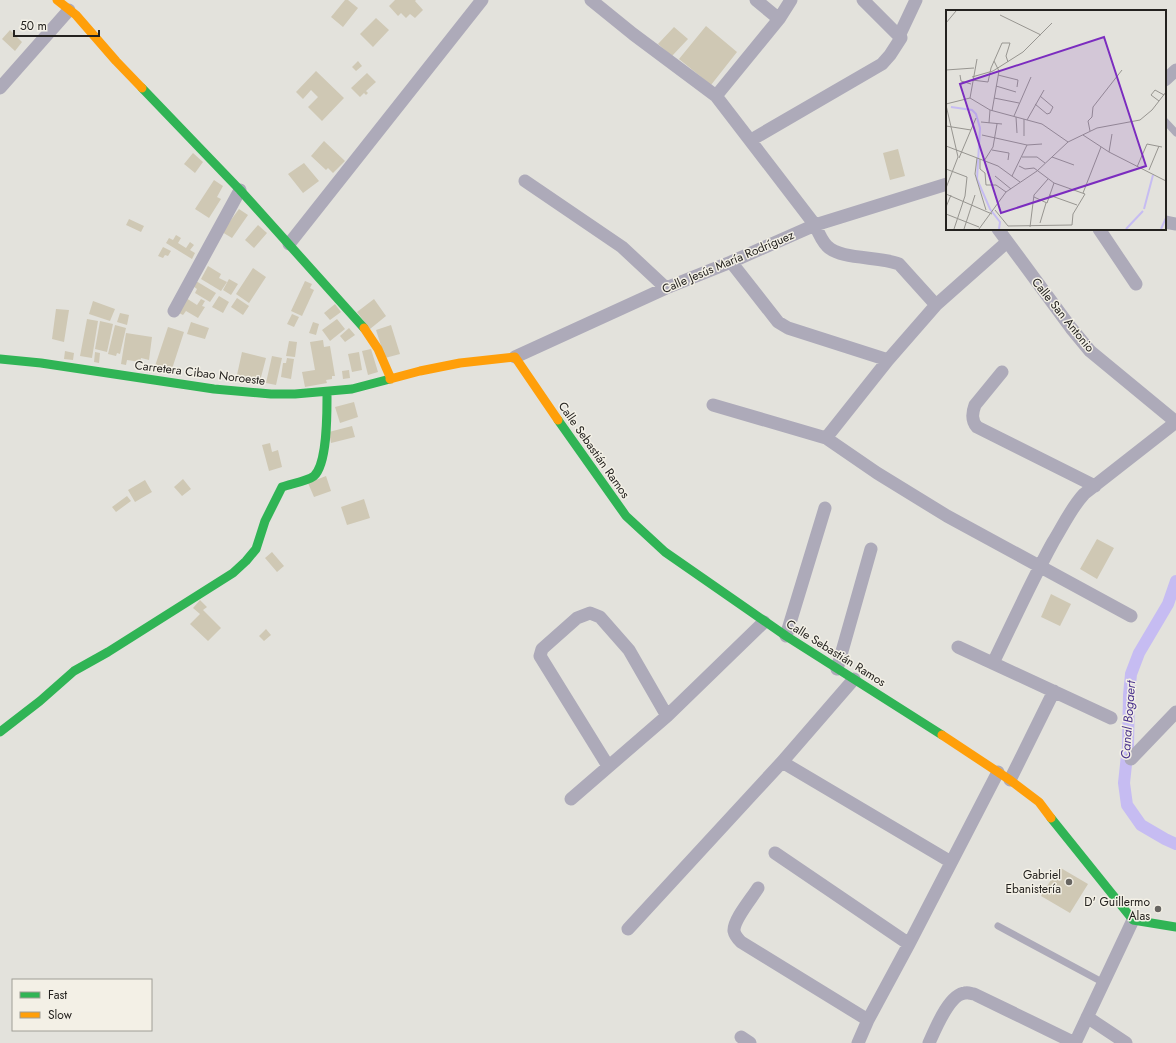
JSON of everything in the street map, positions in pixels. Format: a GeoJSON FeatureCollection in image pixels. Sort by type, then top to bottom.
{"type":"FeatureCollection","features":[{"type":"Feature","properties":{"kind":"main road"},"geometry":{"type":"LineString","coordinates":[[57,0],[76,15],[116,61],[240,190],[362,325],[378,349],[391,379]]}},
{"type":"Feature","properties":{"kind":"main road","name":"Carretera Cibao Noroeste"},"geometry":{"type":"LineString","coordinates":[[0,359],[41,363],[214,389],[271,394],[327,392],[352,389],[420,371],[460,363],[515,357]]}},
{"type":"Feature","properties":{"kind":"main road","name":"Calle Sebastián Ramos"},"geometry":{"type":"LineString","coordinates":[[515,357],[626,516],[665,552],[764,622],[932,728],[1010,780],[1039,802],[1133,920]]}},
{"type":"Feature","properties":{"kind":"main road"},"geometry":{"type":"LineString","coordinates":[[0,732],[40,701],[74,671],[108,652],[226,577],[246,561],[256,549],[265,521],[282,486],[314,476],[320,467],[326,435],[327,392]]}},
{"type":"Feature","properties":{"kind":"main road"},"geometry":{"type":"LineString","coordinates":[[1133,920],[1176,927]]}},
{"type":"Feature","properties":{"kind":"street"},"geometry":{"type":"LineString","coordinates":[[289,244],[482,0]]}},
{"type":"Feature","properties":{"kind":"street"},"geometry":{"type":"LineString","coordinates":[[591,0],[633,34],[716,96],[815,225],[825,244],[832,250],[850,255],[891,261],[899,264],[936,305]]}},
{"type":"Feature","properties":{"kind":"street"},"geometry":{"type":"LineString","coordinates":[[756,0],[779,19]]}},
{"type":"Feature","properties":{"kind":"street"},"geometry":{"type":"LineString","coordinates":[[716,96],[779,19],[791,0]]}},
{"type":"Feature","properties":{"kind":"street"},"geometry":{"type":"LineString","coordinates":[[863,0],[902,38]]}},
{"type":"Feature","properties":{"kind":"street"},"geometry":{"type":"LineString","coordinates":[[751,140],[882,64],[902,38],[900,34],[916,0]]}},
{"type":"Feature","properties":{"kind":"street"},"geometry":{"type":"LineString","coordinates":[[0,88],[69,10]]}},
{"type":"Feature","properties":{"kind":"street"},"geometry":{"type":"LineString","coordinates":[[1166,79],[1176,70]]}},
{"type":"Feature","properties":{"kind":"street"},"geometry":{"type":"LineString","coordinates":[[525,181],[622,247],[666,288]]}},
{"type":"Feature","properties":{"kind":"street","name":"Calle Jesús María Rodríguez"},"geometry":{"type":"LineString","coordinates":[[515,357],[666,288],[731,262],[815,225],[946,184]]}},
{"type":"Feature","properties":{"kind":"street"},"geometry":{"type":"LineString","coordinates":[[174,311],[240,190]]}},
{"type":"Feature","properties":{"kind":"street"},"geometry":{"type":"LineString","coordinates":[[1166,222],[1176,224]]}},
{"type":"Feature","properties":{"kind":"street","name":"Calle San Antonio"},"geometry":{"type":"LineString","coordinates":[[999,230],[1071,328],[1090,351],[1176,422]]}},
{"type":"Feature","properties":{"kind":"street"},"geometry":{"type":"LineString","coordinates":[[1100,230],[1136,284]]}},
{"type":"Feature","properties":{"kind":"street"},"geometry":{"type":"LineString","coordinates":[[826,438],[888,360],[936,305],[1007,242]]}},
{"type":"Feature","properties":{"kind":"street"},"geometry":{"type":"LineString","coordinates":[[731,262],[778,322],[788,328],[888,360]]}},
{"type":"Feature","properties":{"kind":"street"},"geometry":{"type":"LineString","coordinates":[[1002,372],[975,405],[973,412],[974,423],[977,427],[1094,486]]}},
{"type":"Feature","properties":{"kind":"street"},"geometry":{"type":"LineString","coordinates":[[712,405],[826,438],[876,473],[947,516],[1131,616]]}},
{"type":"Feature","properties":{"kind":"street"},"geometry":{"type":"LineString","coordinates":[[993,663],[1040,567],[1074,507],[1084,494],[1176,422]]}},
{"type":"Feature","properties":{"kind":"street"},"geometry":{"type":"LineString","coordinates":[[786,636],[825,508]]}},
{"type":"Feature","properties":{"kind":"street"},"geometry":{"type":"LineString","coordinates":[[837,669],[871,549]]}},
{"type":"Feature","properties":{"kind":"street"},"geometry":{"type":"LineString","coordinates":[[608,766],[540,656],[542,649],[576,618],[590,613],[600,617],[630,650],[667,716]]}},
{"type":"Feature","properties":{"kind":"street"},"geometry":{"type":"LineString","coordinates":[[570,799],[667,716],[764,622]]}},
{"type":"Feature","properties":{"kind":"street"},"geometry":{"type":"LineString","coordinates":[[958,647],[1111,718]]}},
{"type":"Feature","properties":{"kind":"street"},"geometry":{"type":"LineString","coordinates":[[628,929],[782,762],[854,679]]}},
{"type":"Feature","properties":{"kind":"street"},"geometry":{"type":"LineString","coordinates":[[1010,780],[1054,691]]}},
{"type":"Feature","properties":{"kind":"street"},"geometry":{"type":"LineString","coordinates":[[1131,759],[1176,712]]}},
{"type":"Feature","properties":{"kind":"street"},"geometry":{"type":"LineString","coordinates":[[782,762],[951,862]]}},
{"type":"Feature","properties":{"kind":"street"},"geometry":{"type":"LineString","coordinates":[[858,1043],[868,1020],[998,772]]}},
{"type":"Feature","properties":{"kind":"street"},"geometry":{"type":"LineString","coordinates":[[775,853],[909,944]]}},
{"type":"Feature","properties":{"kind":"street"},"geometry":{"type":"LineString","coordinates":[[758,888],[737,920],[734,932],[737,938],[741,942],[868,1020]]}},
{"type":"Feature","properties":{"kind":"street"},"geometry":{"type":"LineString","coordinates":[[929,1043],[951,1001],[957,996],[965,993],[974,994],[1075,1043],[1133,920]]}},
{"type":"Feature","properties":{"kind":"street"},"geometry":{"type":"LineString","coordinates":[[1087,1018],[1126,1043]]}},
{"type":"Feature","properties":{"kind":"lane"},"geometry":{"type":"LineString","coordinates":[[1166,122],[1176,133]]}},
{"type":"Feature","properties":{"kind":"lane"},"geometry":{"type":"LineString","coordinates":[[998,926],[1104,983]]}},
{"type":"Feature","properties":{"kind":"building"},"geometry":{"type":"Polygon","coordinates":[[[345,0],[348,0],[358,8],[343,27],[331,17],[345,0]]]}},
{"type":"Feature","properties":{"kind":"building"},"geometry":{"type":"Polygon","coordinates":[[[395,0],[416,0],[415,1],[423,10],[415,18],[410,14],[406,18],[401,13],[398,16],[389,6],[395,0]]]}},
{"type":"Feature","properties":{"kind":"building"},"geometry":{"type":"Polygon","coordinates":[[[376,18],[389,30],[373,47],[360,34],[376,18]]]}},
{"type":"Feature","properties":{"kind":"building"},"geometry":{"type":"Polygon","coordinates":[[[706,26],[737,52],[711,85],[679,59],[706,26]]]}},
{"type":"Feature","properties":{"kind":"building"},"geometry":{"type":"Polygon","coordinates":[[[674,27],[688,39],[672,56],[658,44],[674,27]]]}},
{"type":"Feature","properties":{"kind":"building"},"geometry":{"type":"Polygon","coordinates":[[[10,30],[22,42],[15,51],[2,39],[10,30]]]}},
{"type":"Feature","properties":{"kind":"building"},"geometry":{"type":"Polygon","coordinates":[[[358,61],[362,66],[356,71],[352,67],[358,61]]]}},
{"type":"Feature","properties":{"kind":"building"},"geometry":{"type":"Polygon","coordinates":[[[316,71],[344,98],[322,121],[308,107],[318,97],[311,90],[303,99],[296,92],[316,71]]]}},
{"type":"Feature","properties":{"kind":"building"},"geometry":{"type":"Polygon","coordinates":[[[367,73],[376,82],[366,91],[368,93],[366,95],[364,93],[360,97],[351,88],[367,73]]]}},
{"type":"Feature","properties":{"kind":"building"},"geometry":{"type":"Polygon","coordinates":[[[324,141],[345,161],[333,173],[328,168],[326,170],[311,156],[324,141]]]}},
{"type":"Feature","properties":{"kind":"building"},"geometry":{"type":"Polygon","coordinates":[[[898,149],[905,176],[890,180],[883,153],[898,149]]]}},
{"type":"Feature","properties":{"kind":"building"},"geometry":{"type":"Polygon","coordinates":[[[193,153],[203,162],[195,173],[184,164],[193,153]]]}},
{"type":"Feature","properties":{"kind":"building"},"geometry":{"type":"Polygon","coordinates":[[[304,163],[319,181],[303,193],[288,174],[304,163]]]}},
{"type":"Feature","properties":{"kind":"building"},"geometry":{"type":"Polygon","coordinates":[[[214,180],[223,186],[217,197],[221,199],[209,218],[195,209],[214,180]]]}},
{"type":"Feature","properties":{"kind":"building"},"geometry":{"type":"Polygon","coordinates":[[[239,209],[248,215],[232,238],[222,232],[239,209]]]}},
{"type":"Feature","properties":{"kind":"building"},"geometry":{"type":"Polygon","coordinates":[[[129,219],[144,226],[141,232],[126,225],[129,219]]]}},
{"type":"Feature","properties":{"kind":"building"},"geometry":{"type":"Polygon","coordinates":[[[258,225],[267,233],[254,248],[245,240],[258,225]]]}},
{"type":"Feature","properties":{"kind":"building"},"geometry":{"type":"Polygon","coordinates":[[[176,235],[181,238],[178,243],[186,248],[190,242],[194,245],[190,250],[195,253],[192,259],[166,243],[169,238],[173,240],[176,235]]]}},
{"type":"Feature","properties":{"kind":"building"},"geometry":{"type":"Polygon","coordinates":[[[163,247],[171,251],[168,256],[165,255],[163,258],[158,256],[163,247]]]}},
{"type":"Feature","properties":{"kind":"building"},"geometry":{"type":"Polygon","coordinates":[[[208,266],[221,274],[219,278],[227,282],[221,291],[201,279],[208,266]]]}},
{"type":"Feature","properties":{"kind":"building"},"geometry":{"type":"Polygon","coordinates":[[[253,268],[266,277],[249,303],[236,294],[253,268]]]}},
{"type":"Feature","properties":{"kind":"building"},"geometry":{"type":"Polygon","coordinates":[[[229,279],[238,284],[231,295],[223,290],[229,279]]]}},
{"type":"Feature","properties":{"kind":"building"},"geometry":{"type":"Polygon","coordinates":[[[196,281],[216,293],[210,302],[195,293],[197,289],[193,286],[196,281]]]}},
{"type":"Feature","properties":{"kind":"building"},"geometry":{"type":"Polygon","coordinates":[[[305,281],[312,284],[310,288],[314,290],[302,316],[291,311],[305,281]]]}},
{"type":"Feature","properties":{"kind":"building"},"geometry":{"type":"Polygon","coordinates":[[[219,296],[229,302],[223,313],[212,307],[219,296]]]}},
{"type":"Feature","properties":{"kind":"building"},"geometry":{"type":"Polygon","coordinates":[[[186,298],[197,305],[201,299],[205,301],[202,306],[205,307],[198,318],[186,311],[183,315],[177,312],[186,298]]]}},
{"type":"Feature","properties":{"kind":"building"},"geometry":{"type":"Polygon","coordinates":[[[237,298],[249,306],[243,315],[231,307],[237,298]]]}},
{"type":"Feature","properties":{"kind":"building"},"geometry":{"type":"Polygon","coordinates":[[[374,299],[386,316],[370,329],[357,312],[374,299]]]}},
{"type":"Feature","properties":{"kind":"building"},"geometry":{"type":"Polygon","coordinates":[[[93,301],[115,309],[110,321],[89,314],[93,301]]]}},
{"type":"Feature","properties":{"kind":"building"},"geometry":{"type":"Polygon","coordinates":[[[335,304],[341,312],[330,320],[324,313],[335,304]]]}},
{"type":"Feature","properties":{"kind":"building"},"geometry":{"type":"Polygon","coordinates":[[[56,309],[69,310],[64,342],[52,339],[56,309]]]}},
{"type":"Feature","properties":{"kind":"building"},"geometry":{"type":"Polygon","coordinates":[[[120,313],[129,315],[127,325],[117,322],[120,313]]]}},
{"type":"Feature","properties":{"kind":"building"},"geometry":{"type":"Polygon","coordinates":[[[292,314],[299,317],[294,327],[287,324],[292,314]]]}},
{"type":"Feature","properties":{"kind":"building"},"geometry":{"type":"Polygon","coordinates":[[[87,319],[98,321],[92,358],[80,356],[87,319]]]}},
{"type":"Feature","properties":{"kind":"building"},"geometry":{"type":"Polygon","coordinates":[[[337,319],[345,329],[330,341],[322,330],[337,319]]]}},
{"type":"Feature","properties":{"kind":"building"},"geometry":{"type":"Polygon","coordinates":[[[100,321],[113,324],[107,352],[95,349],[100,321]]]}},
{"type":"Feature","properties":{"kind":"building"},"geometry":{"type":"Polygon","coordinates":[[[191,322],[209,328],[205,339],[187,334],[191,322]]]}},
{"type":"Feature","properties":{"kind":"building"},"geometry":{"type":"Polygon","coordinates":[[[313,322],[319,324],[316,335],[309,333],[313,322]]]}},
{"type":"Feature","properties":{"kind":"building"},"geometry":{"type":"Polygon","coordinates":[[[115,325],[126,328],[120,354],[117,353],[116,356],[108,354],[115,325]]]}},
{"type":"Feature","properties":{"kind":"building"},"geometry":{"type":"Polygon","coordinates":[[[391,325],[400,354],[385,358],[376,330],[391,325]]]}},
{"type":"Feature","properties":{"kind":"building"},"geometry":{"type":"Polygon","coordinates":[[[168,327],[184,332],[171,372],[155,366],[168,327]]]}},
{"type":"Feature","properties":{"kind":"building"},"geometry":{"type":"Polygon","coordinates":[[[349,328],[355,335],[345,342],[340,336],[349,328]]]}},
{"type":"Feature","properties":{"kind":"building"},"geometry":{"type":"Polygon","coordinates":[[[126,333],[152,337],[149,360],[141,358],[140,362],[127,360],[126,365],[121,364],[126,333]]]}},
{"type":"Feature","properties":{"kind":"building"},"geometry":{"type":"Polygon","coordinates":[[[323,340],[324,347],[330,346],[335,376],[332,376],[332,379],[326,380],[327,383],[305,387],[302,372],[315,370],[310,342],[323,340]]]}},
{"type":"Feature","properties":{"kind":"building"},"geometry":{"type":"Polygon","coordinates":[[[289,341],[297,342],[295,357],[286,356],[289,341]]]}},
{"type":"Feature","properties":{"kind":"building"},"geometry":{"type":"Polygon","coordinates":[[[371,349],[378,372],[368,375],[362,351],[371,349]]]}},
{"type":"Feature","properties":{"kind":"building"},"geometry":{"type":"Polygon","coordinates":[[[65,351],[74,353],[73,360],[64,359],[65,351]]]}},
{"type":"Feature","properties":{"kind":"building"},"geometry":{"type":"Polygon","coordinates":[[[95,352],[100,353],[99,363],[94,362],[95,352]]]}},
{"type":"Feature","properties":{"kind":"building"},"geometry":{"type":"Polygon","coordinates":[[[242,352],[266,358],[260,381],[237,375],[242,352]]]}},
{"type":"Feature","properties":{"kind":"building"},"geometry":{"type":"Polygon","coordinates":[[[359,352],[362,370],[352,372],[348,354],[359,352]]]}},
{"type":"Feature","properties":{"kind":"building"},"geometry":{"type":"Polygon","coordinates":[[[272,356],[282,358],[276,385],[266,383],[272,356]]]}},
{"type":"Feature","properties":{"kind":"building"},"geometry":{"type":"Polygon","coordinates":[[[287,358],[294,359],[291,379],[281,377],[283,363],[286,363],[287,358]]]}},
{"type":"Feature","properties":{"kind":"building"},"geometry":{"type":"Polygon","coordinates":[[[349,370],[350,378],[343,379],[342,371],[349,370]]]}},
{"type":"Feature","properties":{"kind":"building"},"geometry":{"type":"Polygon","coordinates":[[[354,402],[358,417],[340,423],[335,407],[354,402]]]}},
{"type":"Feature","properties":{"kind":"building"},"geometry":{"type":"Polygon","coordinates":[[[352,426],[355,437],[331,443],[329,432],[352,426]]]}},
{"type":"Feature","properties":{"kind":"building"},"geometry":{"type":"Polygon","coordinates":[[[270,443],[272,452],[278,450],[282,467],[269,471],[262,445],[270,443]]]}},
{"type":"Feature","properties":{"kind":"building"},"geometry":{"type":"Polygon","coordinates":[[[326,476],[331,491],[314,497],[308,483],[326,476]]]}},
{"type":"Feature","properties":{"kind":"building"},"geometry":{"type":"Polygon","coordinates":[[[183,479],[191,489],[182,496],[174,487],[183,479]]]}},
{"type":"Feature","properties":{"kind":"building"},"geometry":{"type":"Polygon","coordinates":[[[145,480],[152,492],[135,502],[128,490],[145,480]]]}},
{"type":"Feature","properties":{"kind":"building"},"geometry":{"type":"Polygon","coordinates":[[[127,496],[131,501],[116,512],[112,507],[127,496]]]}},
{"type":"Feature","properties":{"kind":"building"},"geometry":{"type":"Polygon","coordinates":[[[364,499],[370,518],[347,525],[341,507],[364,499]]]}},
{"type":"Feature","properties":{"kind":"building"},"geometry":{"type":"Polygon","coordinates":[[[1097,539],[1114,548],[1097,579],[1080,569],[1097,539]]]}},
{"type":"Feature","properties":{"kind":"building"},"geometry":{"type":"Polygon","coordinates":[[[272,552],[284,566],[277,572],[265,558],[272,552]]]}},
{"type":"Feature","properties":{"kind":"building"},"geometry":{"type":"Polygon","coordinates":[[[1051,594],[1071,604],[1060,626],[1041,617],[1051,594]]]}},
{"type":"Feature","properties":{"kind":"building"},"geometry":{"type":"Polygon","coordinates":[[[200,600],[207,607],[203,610],[221,628],[208,641],[190,624],[200,614],[193,608],[200,600]]]}},
{"type":"Feature","properties":{"kind":"building"},"geometry":{"type":"Polygon","coordinates":[[[266,629],[271,635],[264,641],[259,636],[266,629]]]}},
{"type":"Feature","properties":{"kind":"building"},"geometry":{"type":"Polygon","coordinates":[[[1059,867],[1088,884],[1070,913],[1041,896],[1059,867]]]}},
{"type":"Feature","properties":{"kind":"waterway","name":"Canal Bogaert"},"geometry":{"type":"LineString","coordinates":[[1176,581],[1168,604],[1139,653],[1131,674],[1128,746],[1124,783],[1127,805],[1141,825],[1176,844]]}},
{"type":"Feature","properties":{"kind":"traffic: fast"},"geometry":{"type":"LineString","coordinates":[[142,88],[240,190],[364,328]]}},
{"type":"Feature","properties":{"kind":"traffic: fast"},"geometry":{"type":"LineString","coordinates":[[0,359],[41,363],[214,389],[271,394],[295,394],[352,389],[390,379]]}},
{"type":"Feature","properties":{"kind":"traffic: fast"},"geometry":{"type":"LineString","coordinates":[[0,732],[40,701],[74,671],[108,652],[233,573],[246,561],[256,549],[265,521],[282,487],[311,478],[319,469],[326,436],[327,392]]}},
{"type":"Feature","properties":{"kind":"traffic: fast"},"geometry":{"type":"LineString","coordinates":[[558,420],[626,516],[665,552],[786,636],[942,735]]}},
{"type":"Feature","properties":{"kind":"traffic: fast"},"geometry":{"type":"LineString","coordinates":[[1051,818],[1133,920],[1176,927]]}},
{"type":"Feature","properties":{"kind":"traffic: slow"},"geometry":{"type":"LineString","coordinates":[[57,0],[76,15],[142,88]]}},
{"type":"Feature","properties":{"kind":"traffic: slow"},"geometry":{"type":"LineString","coordinates":[[364,328],[378,349],[391,379]]}},
{"type":"Feature","properties":{"kind":"traffic: slow"},"geometry":{"type":"LineString","coordinates":[[390,379],[460,363],[515,357],[558,420]]}},
{"type":"Feature","properties":{"kind":"traffic: slow"},"geometry":{"type":"LineString","coordinates":[[942,735],[1010,780],[1039,802],[1051,818]]}},
{"type":"Feature","properties":{"kind":"place","name":"Gabriel Ebanistería"},"geometry":{"type":"Point","coordinates":[1069,882]}},
{"type":"Feature","properties":{"kind":"place","name":"D' Guillermo Alas"},"geometry":{"type":"Point","coordinates":[1158,909]}}]}
